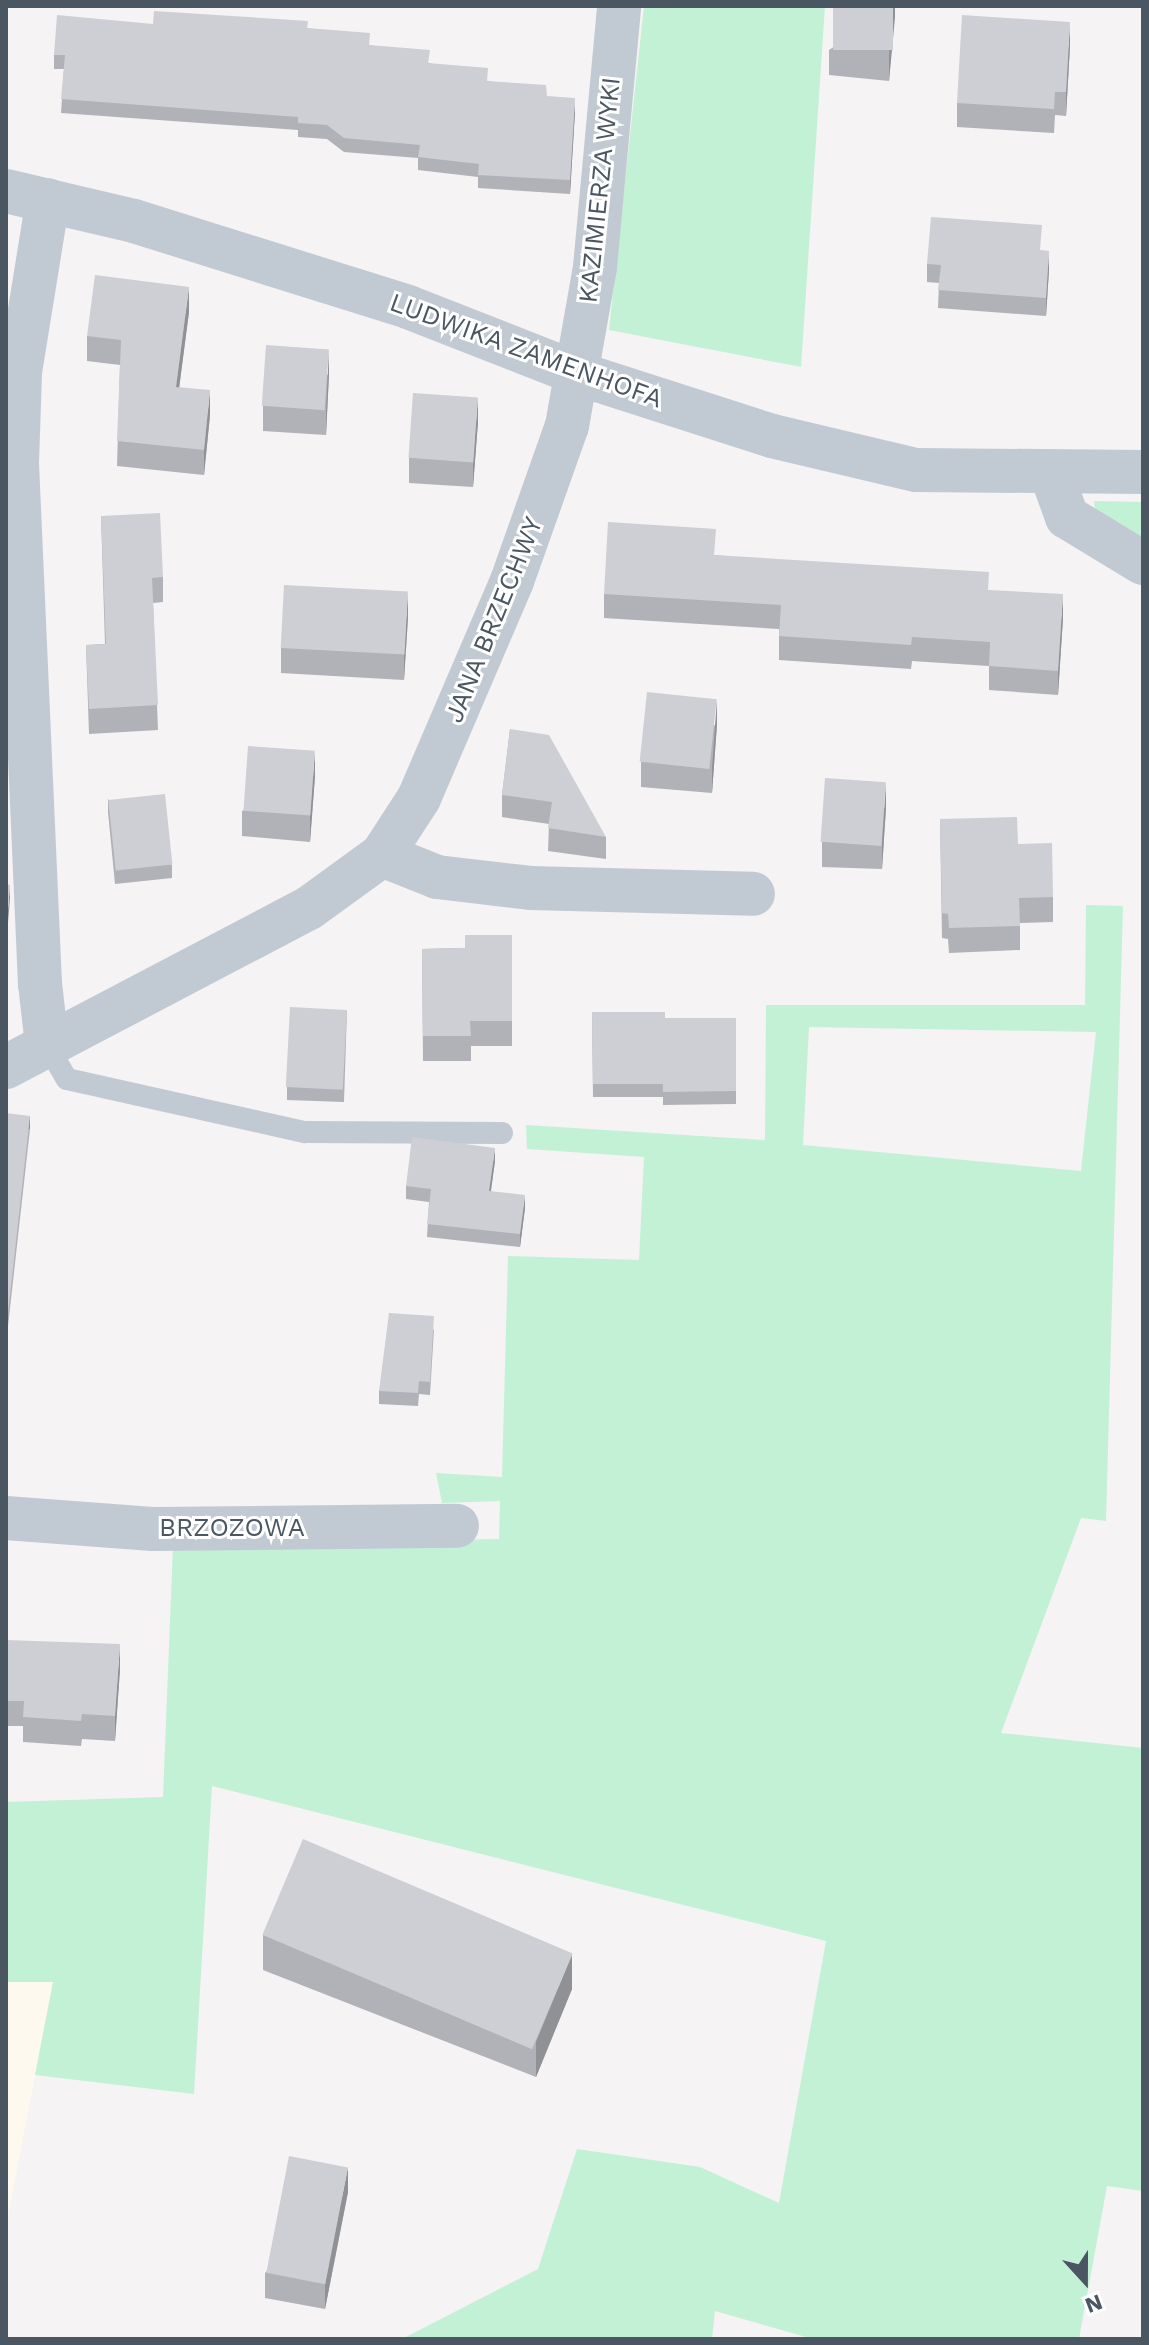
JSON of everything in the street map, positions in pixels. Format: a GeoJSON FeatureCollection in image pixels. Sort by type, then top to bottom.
{"type":"FeatureCollection","features":[{"type":"Feature","properties":{"kind":"street","name":"KAZIMIERZA WYKI"},"geometry":{"type":"LineString","coordinates":[[579,374],[619,6]]}},
{"type":"Feature","properties":{"kind":"street","name":"LUDWIKA ZAMENHOFA"},"geometry":{"type":"LineString","coordinates":[[6,191],[134,221],[408,307],[579,374],[772,436],[916,470],[1143,472]]}},
{"type":"Feature","properties":{"kind":"street"},"geometry":{"type":"LineString","coordinates":[[47,1045],[40,984],[17,463],[20,372],[48,200]]}},
{"type":"Feature","properties":{"kind":"street","name":"JANA BRZECHWY"},"geometry":{"type":"LineString","coordinates":[[6,1067],[309,908],[382,855],[419,798],[506,595],[557,462],[579,374]]}},
{"type":"Feature","properties":{"kind":"street"},"geometry":{"type":"LineString","coordinates":[[1051,473],[1067,517],[1143,563]]}},
{"type":"Feature","properties":{"kind":"street"},"geometry":{"type":"LineString","coordinates":[[382,855],[437,877],[515,886],[753,894]]}},
{"type":"Feature","properties":{"kind":"street","name":"BRZOZOWA"},"geometry":{"type":"LineString","coordinates":[[6,1518],[153,1529],[457,1526]]}},
{"type":"Feature","properties":{"kind":"lane"},"geometry":{"type":"LineString","coordinates":[[47,1045],[67,1079],[305,1132],[502,1133]]}},
{"type":"Feature","properties":{"kind":"shaded area"},"geometry":{"type":"Polygon","coordinates":[[[6,1982],[53,1982],[6,2227],[6,1982]]]}},
{"type":"Feature","properties":{"kind":"green space"},"geometry":{"type":"Polygon","coordinates":[[[644,6],[825,6],[801,367],[609,330],[644,6]]]}},
{"type":"Feature","properties":{"kind":"green space"},"geometry":{"type":"Polygon","coordinates":[[[1094,501],[1143,502],[1143,540],[1095,510],[1094,501]]]}},
{"type":"Feature","properties":{"kind":"green space"},"geometry":{"type":"Polygon","coordinates":[[[1086,905],[1123,906],[1106,1521],[1081,1518],[1001,1733],[1143,1748],[1143,2191],[1107,2186],[1079,2339],[813,2339],[715,2311],[712,2339],[402,2339],[538,2269],[577,2149],[700,2167],[779,2203],[826,1941],[212,1786],[194,2094],[35,2075],[53,1982],[6,1982],[6,1802],[163,1797],[173,1546],[499,1539],[500,1501],[442,1503],[436,1473],[502,1477],[508,1256],[639,1260],[644,1157],[527,1149],[526,1125],[765,1140],[766,1005],[1085,1005],[1086,905]],[[809,1027],[803,1145],[1081,1171],[1096,1032],[809,1027]]]}},
{"type":"Feature","properties":{"kind":"building"},"geometry":{"type":"Polygon","coordinates":[[[833,6],[893,6],[893,50],[833,50],[833,6]]]}},
{"type":"Feature","properties":{"kind":"building"},"geometry":{"type":"Polygon","coordinates":[[[154,11],[308,21],[307,28],[370,33],[369,45],[430,50],[428,63],[488,68],[487,81],[546,85],[547,96],[575,98],[570,180],[478,175],[479,164],[418,157],[420,145],[344,138],[327,125],[298,123],[298,117],[61,99],[65,55],[54,55],[57,15],[153,24],[154,11]]]}},
{"type":"Feature","properties":{"kind":"building"},"geometry":{"type":"Polygon","coordinates":[[[962,15],[1070,22],[1066,92],[1055,92],[1054,109],[957,103],[962,15]]]}},
{"type":"Feature","properties":{"kind":"building"},"geometry":{"type":"Polygon","coordinates":[[[931,217],[1042,225],[1040,250],[1049,251],[1046,298],[938,290],[941,265],[927,264],[931,217]]]}},
{"type":"Feature","properties":{"kind":"building"},"geometry":{"type":"Polygon","coordinates":[[[95,275],[189,287],[176,387],[210,390],[204,450],[117,441],[121,340],[87,336],[95,275]]]}},
{"type":"Feature","properties":{"kind":"building"},"geometry":{"type":"Polygon","coordinates":[[[266,345],[329,349],[325,410],[262,406],[266,345]]]}},
{"type":"Feature","properties":{"kind":"building"},"geometry":{"type":"Polygon","coordinates":[[[413,393],[478,398],[473,462],[408,458],[413,393]]]}},
{"type":"Feature","properties":{"kind":"building"},"geometry":{"type":"Polygon","coordinates":[[[160,513],[163,577],[152,578],[158,705],[89,709],[86,645],[106,644],[101,516],[160,513]]]}},
{"type":"Feature","properties":{"kind":"building"},"geometry":{"type":"Polygon","coordinates":[[[608,522],[716,529],[714,555],[989,572],[988,590],[1063,594],[1058,671],[989,666],[990,642],[912,637],[911,645],[779,636],[781,605],[604,594],[608,522]]]}},
{"type":"Feature","properties":{"kind":"building"},"geometry":{"type":"Polygon","coordinates":[[[284,585],[408,591],[405,654],[281,648],[284,585]]]}},
{"type":"Feature","properties":{"kind":"building"},"geometry":{"type":"Polygon","coordinates":[[[647,692],[717,699],[709,769],[640,762],[647,692]]]}},
{"type":"Feature","properties":{"kind":"building"},"geometry":{"type":"Polygon","coordinates":[[[510,729],[549,735],[606,837],[548,828],[552,802],[502,795],[510,729]]]}},
{"type":"Feature","properties":{"kind":"building"},"geometry":{"type":"Polygon","coordinates":[[[248,746],[315,751],[310,816],[243,811],[248,746]]]}},
{"type":"Feature","properties":{"kind":"building"},"geometry":{"type":"Polygon","coordinates":[[[825,778],[886,782],[881,846],[821,842],[825,778]]]}},
{"type":"Feature","properties":{"kind":"building"},"geometry":{"type":"Polygon","coordinates":[[[165,794],[172,865],[116,871],[108,800],[165,794]]]}},
{"type":"Feature","properties":{"kind":"building"},"geometry":{"type":"Polygon","coordinates":[[[1017,817],[1018,844],[1052,843],[1053,897],[1019,898],[1020,926],[949,928],[948,914],[942,913],[940,819],[1017,817]]]}},
{"type":"Feature","properties":{"kind":"building"},"geometry":{"type":"Polygon","coordinates":[[[6,884],[10,885],[6,934],[6,884]]]}},
{"type":"Feature","properties":{"kind":"building"},"geometry":{"type":"Polygon","coordinates":[[[465,935],[512,935],[512,1021],[470,1021],[471,1036],[423,1036],[422,949],[465,948],[465,935]]]}},
{"type":"Feature","properties":{"kind":"building"},"geometry":{"type":"Polygon","coordinates":[[[290,1007],[347,1010],[343,1090],[286,1087],[290,1007]]]}},
{"type":"Feature","properties":{"kind":"building"},"geometry":{"type":"Polygon","coordinates":[[[592,1012],[665,1012],[665,1018],[736,1018],[736,1091],[663,1092],[663,1084],[593,1084],[592,1012]]]}},
{"type":"Feature","properties":{"kind":"building"},"geometry":{"type":"Polygon","coordinates":[[[6,1113],[30,1116],[8,1313],[6,1312],[6,1113]]]}},
{"type":"Feature","properties":{"kind":"building"},"geometry":{"type":"Polygon","coordinates":[[[412,1137],[495,1148],[489,1191],[525,1195],[520,1234],[427,1224],[431,1189],[406,1186],[412,1137]]]}},
{"type":"Feature","properties":{"kind":"building"},"geometry":{"type":"Polygon","coordinates":[[[389,1313],[434,1316],[430,1382],[419,1381],[418,1393],[379,1391],[389,1313]]]}},
{"type":"Feature","properties":{"kind":"building"},"geometry":{"type":"Polygon","coordinates":[[[6,1640],[120,1644],[115,1716],[82,1714],[81,1721],[23,1717],[24,1701],[6,1701],[6,1640]]]}},
{"type":"Feature","properties":{"kind":"building"},"geometry":{"type":"Polygon","coordinates":[[[303,1839],[573,1953],[532,2049],[262,1935],[303,1839]]]}},
{"type":"Feature","properties":{"kind":"building"},"geometry":{"type":"Polygon","coordinates":[[[289,2156],[348,2167],[325,2284],[266,2273],[289,2156]]]}}]}
